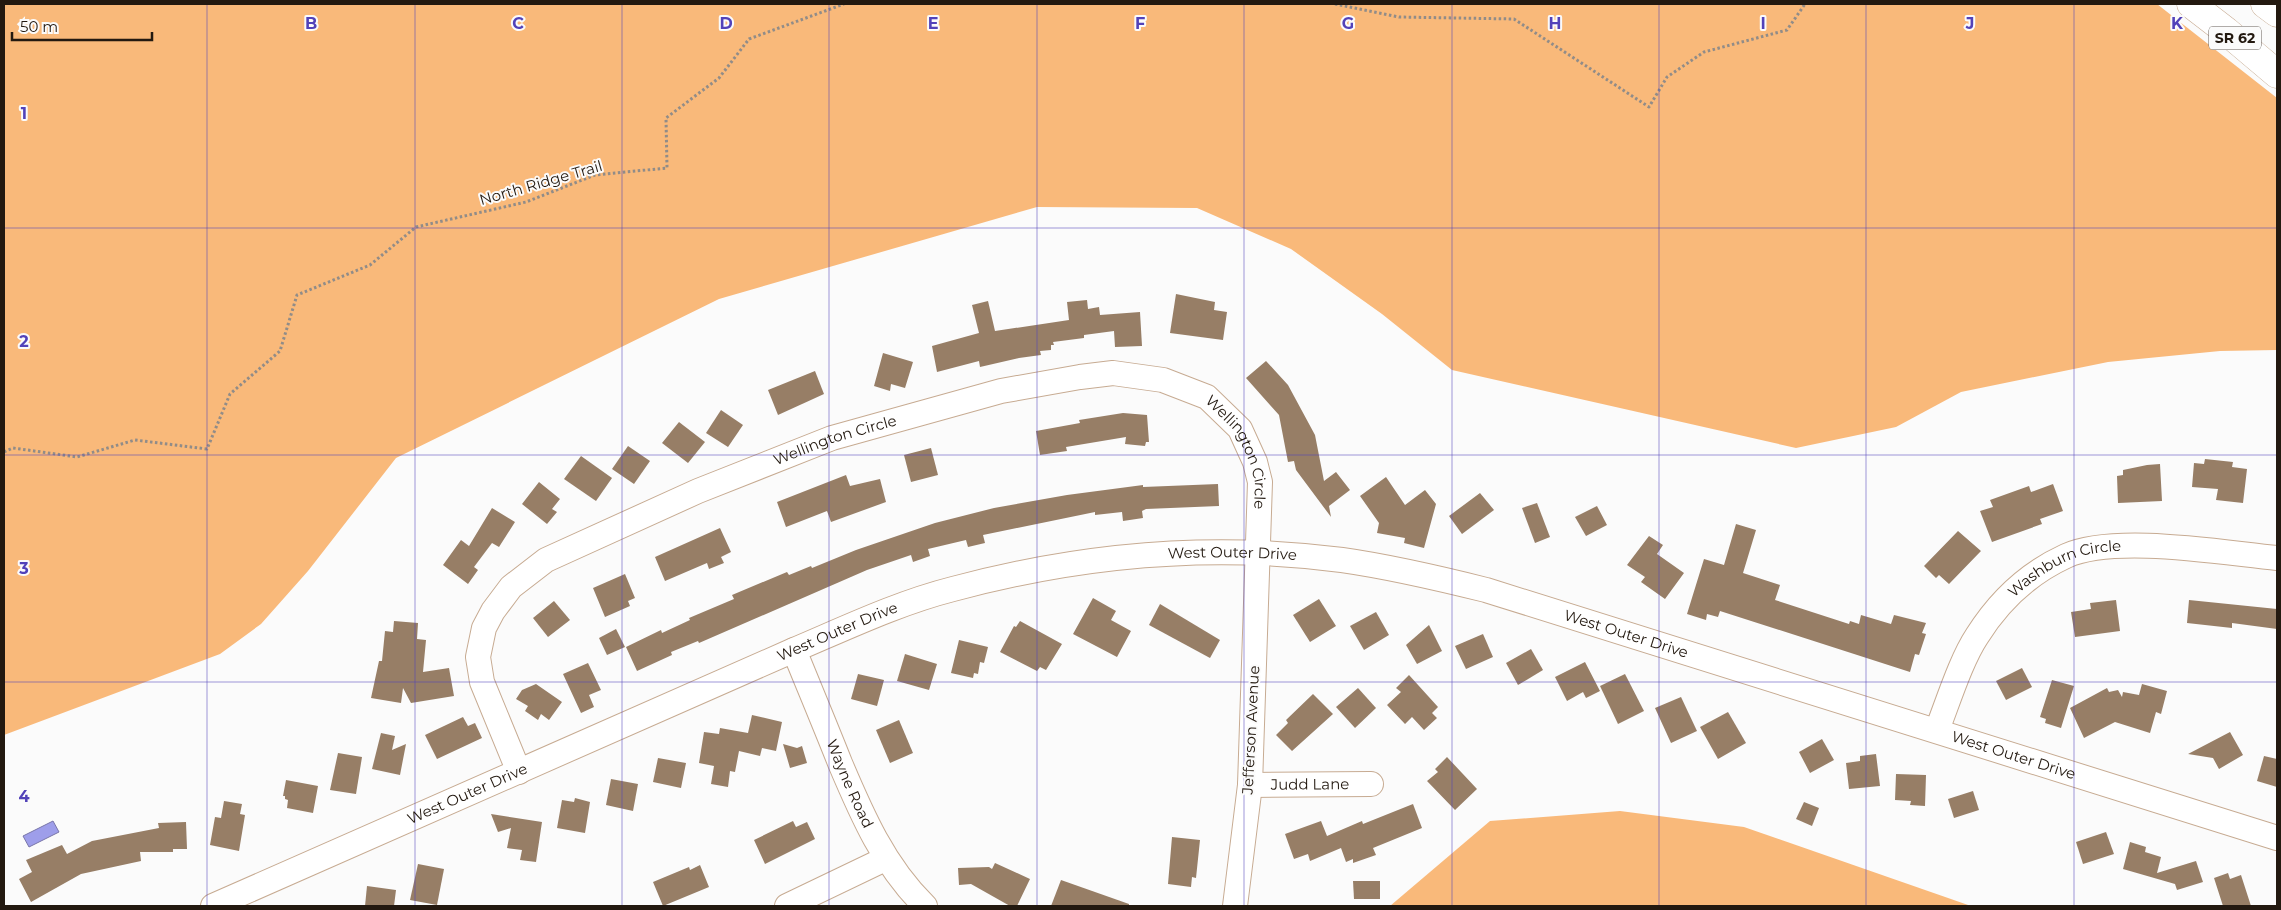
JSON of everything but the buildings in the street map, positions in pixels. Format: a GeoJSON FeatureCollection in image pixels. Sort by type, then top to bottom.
{"type":"FeatureCollection","features":[{"type":"Feature","properties":{"kind":"highway","name":"SR 62"},"geometry":{"type":"LineString","coordinates":[[2191,4],[2277,74]]}},
{"type":"Feature","properties":{"kind":"highway","name":"SR 62"},"geometry":{"type":"LineString","coordinates":[[2265,4],[2277,13]]}},
{"type":"Feature","properties":{"kind":"street","name":"Wellington Circle"},"geometry":{"type":"LineString","coordinates":[[519,772],[482,682],[478,657],[484,628],[493,611],[511,587],[546,560],[614,528],[706,488],[832,438],[1001,391],[1080,377],[1113,373],[1163,380],[1207,397],[1240,429],[1248,443],[1260,482],[1258,554]]}},
{"type":"Feature","properties":{"kind":"street","name":"Washburn Circle"},"geometry":{"type":"LineString","coordinates":[[1937,730],[1972,643],[1992,614],[2019,584],[2067,556],[2092,549],[2132,546],[2277,558]]}},
{"type":"Feature","properties":{"kind":"street","name":"West Outer Drive"},"geometry":{"type":"LineString","coordinates":[[213,906],[886,611],[951,589],[1021,573],[1061,565],[1154,554],[1258,554],[1341,560],[1409,571],[1486,590],[2277,838]]}},
{"type":"Feature","properties":{"kind":"street","name":"Jefferson Avenue"},"geometry":{"type":"LineString","coordinates":[[1235,906],[1250,786],[1258,554]]}},
{"type":"Feature","properties":{"kind":"street","name":"Wayne Road"},"geometry":{"type":"LineString","coordinates":[[794,650],[860,808],[885,859],[909,890],[925,906]]}},
{"type":"Feature","properties":{"kind":"street","name":"Judd Lane"},"geometry":{"type":"LineString","coordinates":[[1250,786],[1371,784]]}},
{"type":"Feature","properties":{"kind":"street"},"geometry":{"type":"LineString","coordinates":[[787,906],[885,859]]}},
{"type":"Feature","properties":{"kind":"path","name":"North Ridge Trail"},"geometry":{"type":"LineString","coordinates":[[4,452],[13,448],[77,457],[135,440],[207,449],[230,394],[280,351],[297,295],[370,265],[416,227],[526,202],[595,175],[667,168],[666,118],[720,78],[749,39],[844,4]]}},
{"type":"Feature","properties":{"kind":"path"},"geometry":{"type":"LineString","coordinates":[[1335,4],[1399,17],[1514,19],[1649,107],[1667,77],[1704,52],[1787,30],[1805,4]]}},
{"type":"Feature","properties":{"kind":"shaded area"},"geometry":{"type":"Polygon","coordinates":[[[4,4],[2157,4],[2277,98],[2277,350],[2220,351],[2108,362],[1961,392],[1896,427],[1796,448],[1452,370],[1382,314],[1291,249],[1197,208],[1037,207],[719,299],[396,458],[308,571],[261,624],[220,654],[4,735],[4,4]]]}},
{"type":"Feature","properties":{"kind":"shaded area"},"geometry":{"type":"Polygon","coordinates":[[[1620,811],[1744,827],[1971,906],[1390,906],[1490,821],[1620,811]]]}},
{"type":"Feature","properties":{"kind":"water"},"geometry":{"type":"Polygon","coordinates":[[[53,821],[59,832],[29,847],[23,836],[53,821]]]}}]}
